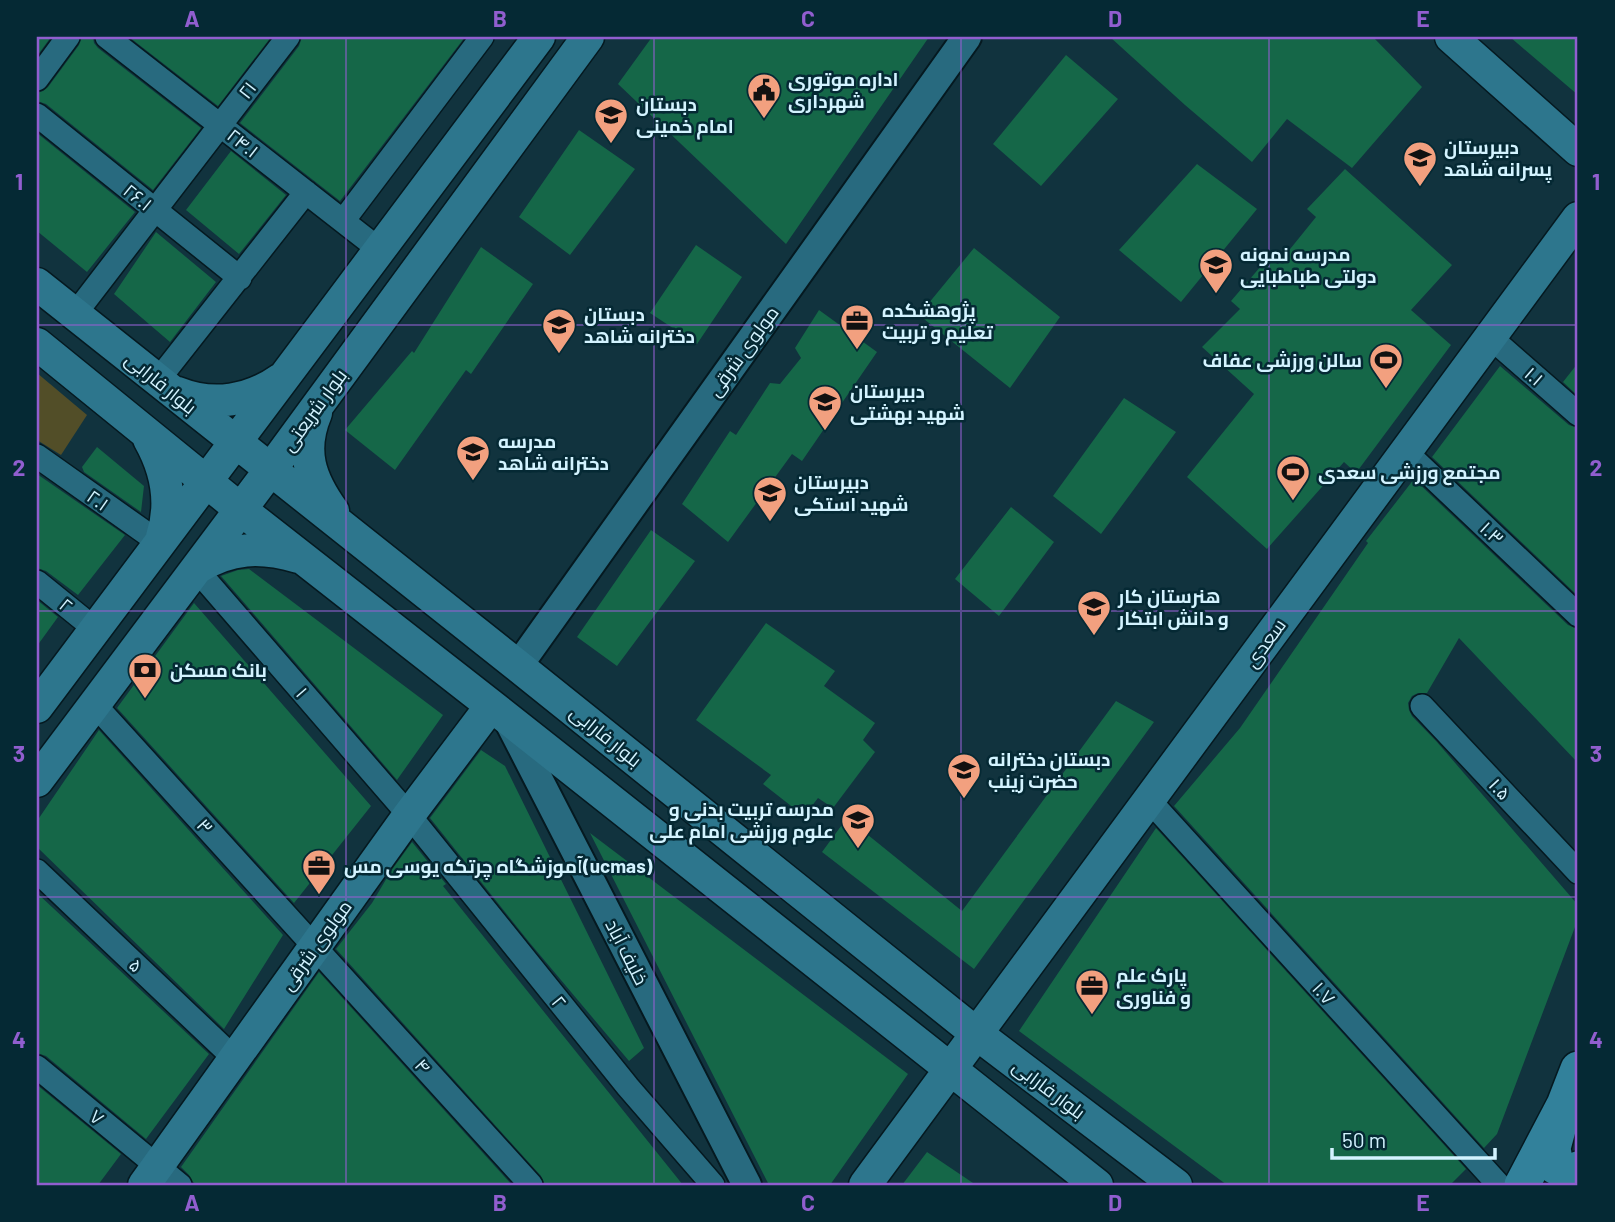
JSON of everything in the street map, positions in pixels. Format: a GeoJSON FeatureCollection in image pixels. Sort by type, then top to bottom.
{"type":"FeatureCollection","features":[{"type":"Feature","properties":{"kind":"main road"},"geometry":{"type":"LineString","coordinates":[[37,707],[539,37]]}},
{"type":"Feature","properties":{"kind":"main road","name":"بلوار شریعتی"},"geometry":{"type":"LineString","coordinates":[[37,781],[271,469],[587,37]]}},
{"type":"Feature","properties":{"kind":"main road"},"geometry":{"type":"LineString","coordinates":[[1451,37],[1578,150]]}},
{"type":"Feature","properties":{"kind":"main road","name":"سعدی"},"geometry":{"type":"LineString","coordinates":[[865,1185],[1578,218]]}},
{"type":"Feature","properties":{"kind":"main road","name":"بلوار فارابی"},"geometry":{"type":"LineString","coordinates":[[37,284],[977,1034],[1176,1185]]}},
{"type":"Feature","properties":{"kind":"main road"},"geometry":{"type":"LineString","coordinates":[[37,344],[240,509],[1097,1185]]}},
{"type":"Feature","properties":{"kind":"main road"},"geometry":{"type":"LineString","coordinates":[[285,376],[277,402],[279,411],[286,417],[295,418],[306,413],[321,401]]}},
{"type":"Feature","properties":{"kind":"main road"},"geometry":{"type":"LineString","coordinates":[[164,385],[200,400],[230,399],[262,390],[285,376]]}},
{"type":"Feature","properties":{"kind":"main road"},"geometry":{"type":"LineString","coordinates":[[321,401],[309,429],[307,452],[318,489],[343,527]]}},
{"type":"Feature","properties":{"kind":"main road"},"geometry":{"type":"LineString","coordinates":[[145,432],[166,478],[166,526],[160,543]]}},
{"type":"Feature","properties":{"kind":"main road"},"geometry":{"type":"LineString","coordinates":[[196,569],[228,553],[249,550],[265,550],[303,558]]}},
{"type":"Feature","properties":{"kind":"main road","name":"مولوی شرقی"},"geometry":{"type":"LineString","coordinates":[[161,1179],[235,1059],[409,815],[499,712]]}},
{"type":"Feature","properties":{"kind":"main road"},"geometry":{"type":"LineString","coordinates":[[1522,1185],[1564,1105],[1578,1069]]}},
{"type":"Feature","properties":{"kind":"main road"},"geometry":{"type":"LineString","coordinates":[[1564,1105],[1553,1149],[1556,1167],[1572,1173],[1578,1169]]}},
{"type":"Feature","properties":{"kind":"street"},"geometry":{"type":"LineString","coordinates":[[37,79],[68,37]]}},
{"type":"Feature","properties":{"kind":"street","name":"۲۴.۱"},"geometry":{"type":"LineString","coordinates":[[107,37],[380,250]]}},
{"type":"Feature","properties":{"kind":"street","name":"۲۱"},"geometry":{"type":"LineString","coordinates":[[75,314],[288,37]]}},
{"type":"Feature","properties":{"kind":"street"},"geometry":{"type":"LineString","coordinates":[[343,221],[482,37]]}},
{"type":"Feature","properties":{"kind":"street","name":"مولوی شرقی"},"geometry":{"type":"LineString","coordinates":[[518,666],[967,37]]}},
{"type":"Feature","properties":{"kind":"street","name":"۲۶.۱"},"geometry":{"type":"LineString","coordinates":[[37,115],[240,278]]}},
{"type":"Feature","properties":{"kind":"street"},"geometry":{"type":"LineString","coordinates":[[164,385],[240,278],[306,192]]}},
{"type":"Feature","properties":{"kind":"street","name":"۱.۱"},"geometry":{"type":"LineString","coordinates":[[1490,337],[1578,414]]}},
{"type":"Feature","properties":{"kind":"street","name":"۱.۳"},"geometry":{"type":"LineString","coordinates":[[1406,452],[1578,615]]}},
{"type":"Feature","properties":{"kind":"street","name":"۲.۱"},"geometry":{"type":"LineString","coordinates":[[37,456],[160,543]]}},
{"type":"Feature","properties":{"kind":"street","name":"۱"},"geometry":{"type":"LineString","coordinates":[[196,569],[409,815]]}},
{"type":"Feature","properties":{"kind":"street","name":"۲"},"geometry":{"type":"LineString","coordinates":[[37,582],[96,629]]}},
{"type":"Feature","properties":{"kind":"street","name":"۳"},"geometry":{"type":"LineString","coordinates":[[95,705],[315,946]]}},
{"type":"Feature","properties":{"kind":"street","name":"۱.۵"},"geometry":{"type":"LineString","coordinates":[[1422,706],[1578,872]]}},
{"type":"Feature","properties":{"kind":"street","name":"خلیف آباد"},"geometry":{"type":"LineString","coordinates":[[499,712],[747,1185]]}},
{"type":"Feature","properties":{"kind":"street","name":"۱.۷"},"geometry":{"type":"LineString","coordinates":[[1149,800],[1499,1185]]}},
{"type":"Feature","properties":{"kind":"street","name":"۲"},"geometry":{"type":"LineString","coordinates":[[409,815],[628,1087],[713,1185]]}},
{"type":"Feature","properties":{"kind":"street","name":"۵"},"geometry":{"type":"LineString","coordinates":[[37,871],[235,1059]]}},
{"type":"Feature","properties":{"kind":"street","name":"۴"},"geometry":{"type":"LineString","coordinates":[[315,946],[531,1185]]}},
{"type":"Feature","properties":{"kind":"street","name":"۷"},"geometry":{"type":"LineString","coordinates":[[37,1067],[161,1179]]}},
{"type":"Feature","properties":{"kind":"shaded area"},"geometry":{"type":"Polygon","coordinates":[[[37,373],[87,415],[61,455],[37,440],[37,373]]]}},
{"type":"Feature","properties":{"kind":"building"},"geometry":{"type":"Polygon","coordinates":[[[37,37],[51,37],[37,56],[37,37]]]}},
{"type":"Feature","properties":{"kind":"building"},"geometry":{"type":"Polygon","coordinates":[[[82,37],[93,37],[98,48],[201,128],[153,190],[46,104],[37,101],[37,93],[48,87],[82,37]]]}},
{"type":"Feature","properties":{"kind":"building"},"geometry":{"type":"Polygon","coordinates":[[[129,37],[271,37],[218,106],[129,37]]]}},
{"type":"Feature","properties":{"kind":"building"},"geometry":{"type":"Polygon","coordinates":[[[302,37],[465,37],[340,201],[240,123],[299,46],[302,37]]]}},
{"type":"Feature","properties":{"kind":"building","name":"اداره موتوری شهرداری"},"geometry":{"type":"Polygon","coordinates":[[[652,37],[929,37],[786,244],[618,84],[652,37]]]}},
{"type":"Feature","properties":{"kind":"building"},"geometry":{"type":"Polygon","coordinates":[[[1110,37],[1373,37],[1422,87],[1352,168],[1287,119],[1252,162],[1110,37]]]}},
{"type":"Feature","properties":{"kind":"building"},"geometry":{"type":"Polygon","coordinates":[[[1510,37],[1578,37],[1578,95],[1510,37]]]}},
{"type":"Feature","properties":{"kind":"building"},"geometry":{"type":"Polygon","coordinates":[[[1066,55],[1118,99],[1041,186],[993,144],[1066,55]]]}},
{"type":"Feature","properties":{"kind":"building"},"geometry":{"type":"Polygon","coordinates":[[[579,130],[635,169],[570,255],[519,217],[579,130]]]}},
{"type":"Feature","properties":{"kind":"building"},"geometry":{"type":"Polygon","coordinates":[[[37,133],[135,212],[87,272],[37,231],[37,133]]]}},
{"type":"Feature","properties":{"kind":"building"},"geometry":{"type":"Polygon","coordinates":[[[231,151],[286,195],[239,254],[186,210],[231,151]]]}},
{"type":"Feature","properties":{"kind":"building"},"geometry":{"type":"Polygon","coordinates":[[[1197,164],[1257,209],[1181,302],[1119,250],[1197,164]]]}},
{"type":"Feature","properties":{"kind":"building"},"geometry":{"type":"Polygon","coordinates":[[[1345,169],[1452,265],[1411,310],[1451,345],[1356,473],[1344,462],[1267,549],[1187,477],[1254,394],[1202,347],[1240,309],[1231,301],[1267,259],[1278,264],[1316,217],[1307,209],[1345,169]]]}},
{"type":"Feature","properties":{"kind":"building"},"geometry":{"type":"Polygon","coordinates":[[[156,232],[216,282],[170,342],[114,294],[156,232]]]}},
{"type":"Feature","properties":{"kind":"building"},"geometry":{"type":"Polygon","coordinates":[[[696,245],[742,277],[697,344],[650,313],[696,245]]]}},
{"type":"Feature","properties":{"kind":"building"},"geometry":{"type":"Polygon","coordinates":[[[481,247],[533,284],[471,374],[466,370],[395,470],[345,430],[412,351],[414,353],[481,247]]]}},
{"type":"Feature","properties":{"kind":"building"},"geometry":{"type":"Polygon","coordinates":[[[974,248],[1060,317],[1010,388],[919,315],[974,248]]]}},
{"type":"Feature","properties":{"kind":"building"},"geometry":{"type":"Polygon","coordinates":[[[819,310],[877,352],[802,461],[792,454],[728,542],[682,504],[730,431],[736,435],[770,383],[780,384],[801,358],[795,348],[819,310]]]}},
{"type":"Feature","properties":{"kind":"building"},"geometry":{"type":"Polygon","coordinates":[[[1578,363],[1578,396],[1563,382],[1578,363]]]}},
{"type":"Feature","properties":{"kind":"building"},"geometry":{"type":"Polygon","coordinates":[[[1500,366],[1569,425],[1578,428],[1578,596],[1432,457],[1500,366]]]}},
{"type":"Feature","properties":{"kind":"building"},"geometry":{"type":"Polygon","coordinates":[[[1124,398],[1176,432],[1101,534],[1053,496],[1124,398]]]}},
{"type":"Feature","properties":{"kind":"building"},"geometry":{"type":"Polygon","coordinates":[[[97,447],[144,486],[141,512],[84,472],[82,467],[97,447]]]}},
{"type":"Feature","properties":{"kind":"building"},"geometry":{"type":"Polygon","coordinates":[[[37,474],[125,535],[78,595],[46,571],[37,568],[37,474]]]}},
{"type":"Feature","properties":{"kind":"building"},"geometry":{"type":"Polygon","coordinates":[[[1414,479],[1568,625],[1578,629],[1578,763],[1459,638],[1427,693],[1412,696],[1408,703],[1412,716],[1578,905],[1578,919],[1497,1134],[1484,1148],[1174,806],[1240,728],[1368,543],[1366,541],[1414,479]]]}},
{"type":"Feature","properties":{"kind":"building"},"geometry":{"type":"Polygon","coordinates":[[[1011,507],[1054,542],[999,616],[955,579],[1011,507]]]}},
{"type":"Feature","properties":{"kind":"building"},"geometry":{"type":"Polygon","coordinates":[[[651,530],[695,561],[617,666],[577,637],[651,530]]]}},
{"type":"Feature","properties":{"kind":"building"},"geometry":{"type":"Polygon","coordinates":[[[249,569],[443,715],[397,780],[221,576],[249,569]]]}},
{"type":"Feature","properties":{"kind":"building"},"geometry":{"type":"Polygon","coordinates":[[[37,600],[58,617],[37,646],[37,600]]]}},
{"type":"Feature","properties":{"kind":"building"},"geometry":{"type":"Polygon","coordinates":[[[194,603],[371,806],[294,903],[117,708],[194,603]]]}},
{"type":"Feature","properties":{"kind":"building"},"geometry":{"type":"Polygon","coordinates":[[[766,623],[835,671],[824,686],[875,723],[863,740],[875,752],[833,808],[818,798],[804,816],[763,784],[771,775],[696,720],[766,623]]]}},
{"type":"Feature","properties":{"kind":"building"},"geometry":{"type":"Polygon","coordinates":[[[1116,701],[1154,722],[974,969],[822,852],[847,818],[962,911],[1116,701]]]}},
{"type":"Feature","properties":{"kind":"building"},"geometry":{"type":"Polygon","coordinates":[[[99,730],[283,935],[224,1029],[37,847],[37,821],[99,730]]]}},
{"type":"Feature","properties":{"kind":"building"},"geometry":{"type":"Polygon","coordinates":[[[481,750],[505,766],[644,1048],[629,1061],[430,818],[481,750]]]}},
{"type":"Feature","properties":{"kind":"building"},"geometry":{"type":"Polygon","coordinates":[[[1156,828],[1466,1169],[1450,1185],[1227,1185],[1019,1031],[1156,828]]]}},
{"type":"Feature","properties":{"kind":"building"},"geometry":{"type":"Polygon","coordinates":[[[590,833],[908,1074],[830,1185],[769,1185],[590,833]]]}},
{"type":"Feature","properties":{"kind":"building"},"geometry":{"type":"Polygon","coordinates":[[[412,842],[446,884],[443,886],[683,1185],[545,1185],[541,1176],[336,949],[372,903],[412,842]]]}},
{"type":"Feature","properties":{"kind":"building"},"geometry":{"type":"Polygon","coordinates":[[[37,893],[209,1054],[146,1139],[46,1056],[37,1053],[37,893]]]}},
{"type":"Feature","properties":{"kind":"building"},"geometry":{"type":"Polygon","coordinates":[[[319,972],[512,1185],[197,1185],[193,1182],[181,1167],[319,972]]]}},
{"type":"Feature","properties":{"kind":"building"},"geometry":{"type":"Polygon","coordinates":[[[37,1085],[121,1154],[98,1185],[37,1185],[37,1085]]]}},
{"type":"Feature","properties":{"kind":"building"},"geometry":{"type":"Polygon","coordinates":[[[927,1152],[976,1185],[902,1185],[927,1152]]]}},
{"type":"Feature","properties":{"kind":"place","name":"اداره موتوری شهرداری"},"geometry":{"type":"Point","coordinates":[764,120]}},
{"type":"Feature","properties":{"kind":"place","name":"دبستان امام خمینی"},"geometry":{"type":"Point","coordinates":[611,145]}},
{"type":"Feature","properties":{"kind":"place","name":"دبیرستان پسرانه شاهد"},"geometry":{"type":"Point","coordinates":[1420,188]}},
{"type":"Feature","properties":{"kind":"place","name":"مدرسه نمونه دولتی طباطبایی"},"geometry":{"type":"Point","coordinates":[1216,295]}},
{"type":"Feature","properties":{"kind":"place","name":"پژوهشکده تعلیم و تربیت"},"geometry":{"type":"Point","coordinates":[857,351]}},
{"type":"Feature","properties":{"kind":"place","name":"دبستان دخترانه شاهد"},"geometry":{"type":"Point","coordinates":[559,355]}},
{"type":"Feature","properties":{"kind":"place","name":"سالن ورزشی عفاف"},"geometry":{"type":"Point","coordinates":[1386,390]}},
{"type":"Feature","properties":{"kind":"place","name":"دبیرستان شهید بهشتی"},"geometry":{"type":"Point","coordinates":[825,432]}},
{"type":"Feature","properties":{"kind":"place","name":"مدرسه دخترانه شاهد"},"geometry":{"type":"Point","coordinates":[473,482]}},
{"type":"Feature","properties":{"kind":"place","name":"مجتمع ورزشی سعدی"},"geometry":{"type":"Point","coordinates":[1293,502]}},
{"type":"Feature","properties":{"kind":"place","name":"دبیرستان شهید استکی"},"geometry":{"type":"Point","coordinates":[770,523]}},
{"type":"Feature","properties":{"kind":"place","name":"هنرستان کار و دانش ابتکار"},"geometry":{"type":"Point","coordinates":[1094,637]}},
{"type":"Feature","properties":{"kind":"place","name":"بانک مسکن"},"geometry":{"type":"Point","coordinates":[145,700]}},
{"type":"Feature","properties":{"kind":"place","name":"دبستان دخترانه حضرت زینب"},"geometry":{"type":"Point","coordinates":[964,800]}},
{"type":"Feature","properties":{"kind":"place","name":"مدرسه تربیت بدنی و علوم ورزشی امام علی"},"geometry":{"type":"Point","coordinates":[858,850]}},
{"type":"Feature","properties":{"kind":"place","name":"آموزشگاه چرتکه یوسی مس(ucmas)"},"geometry":{"type":"Point","coordinates":[319,896]}},
{"type":"Feature","properties":{"kind":"place","name":"پارک علم و فناوری"},"geometry":{"type":"Point","coordinates":[1092,1016]}}]}
